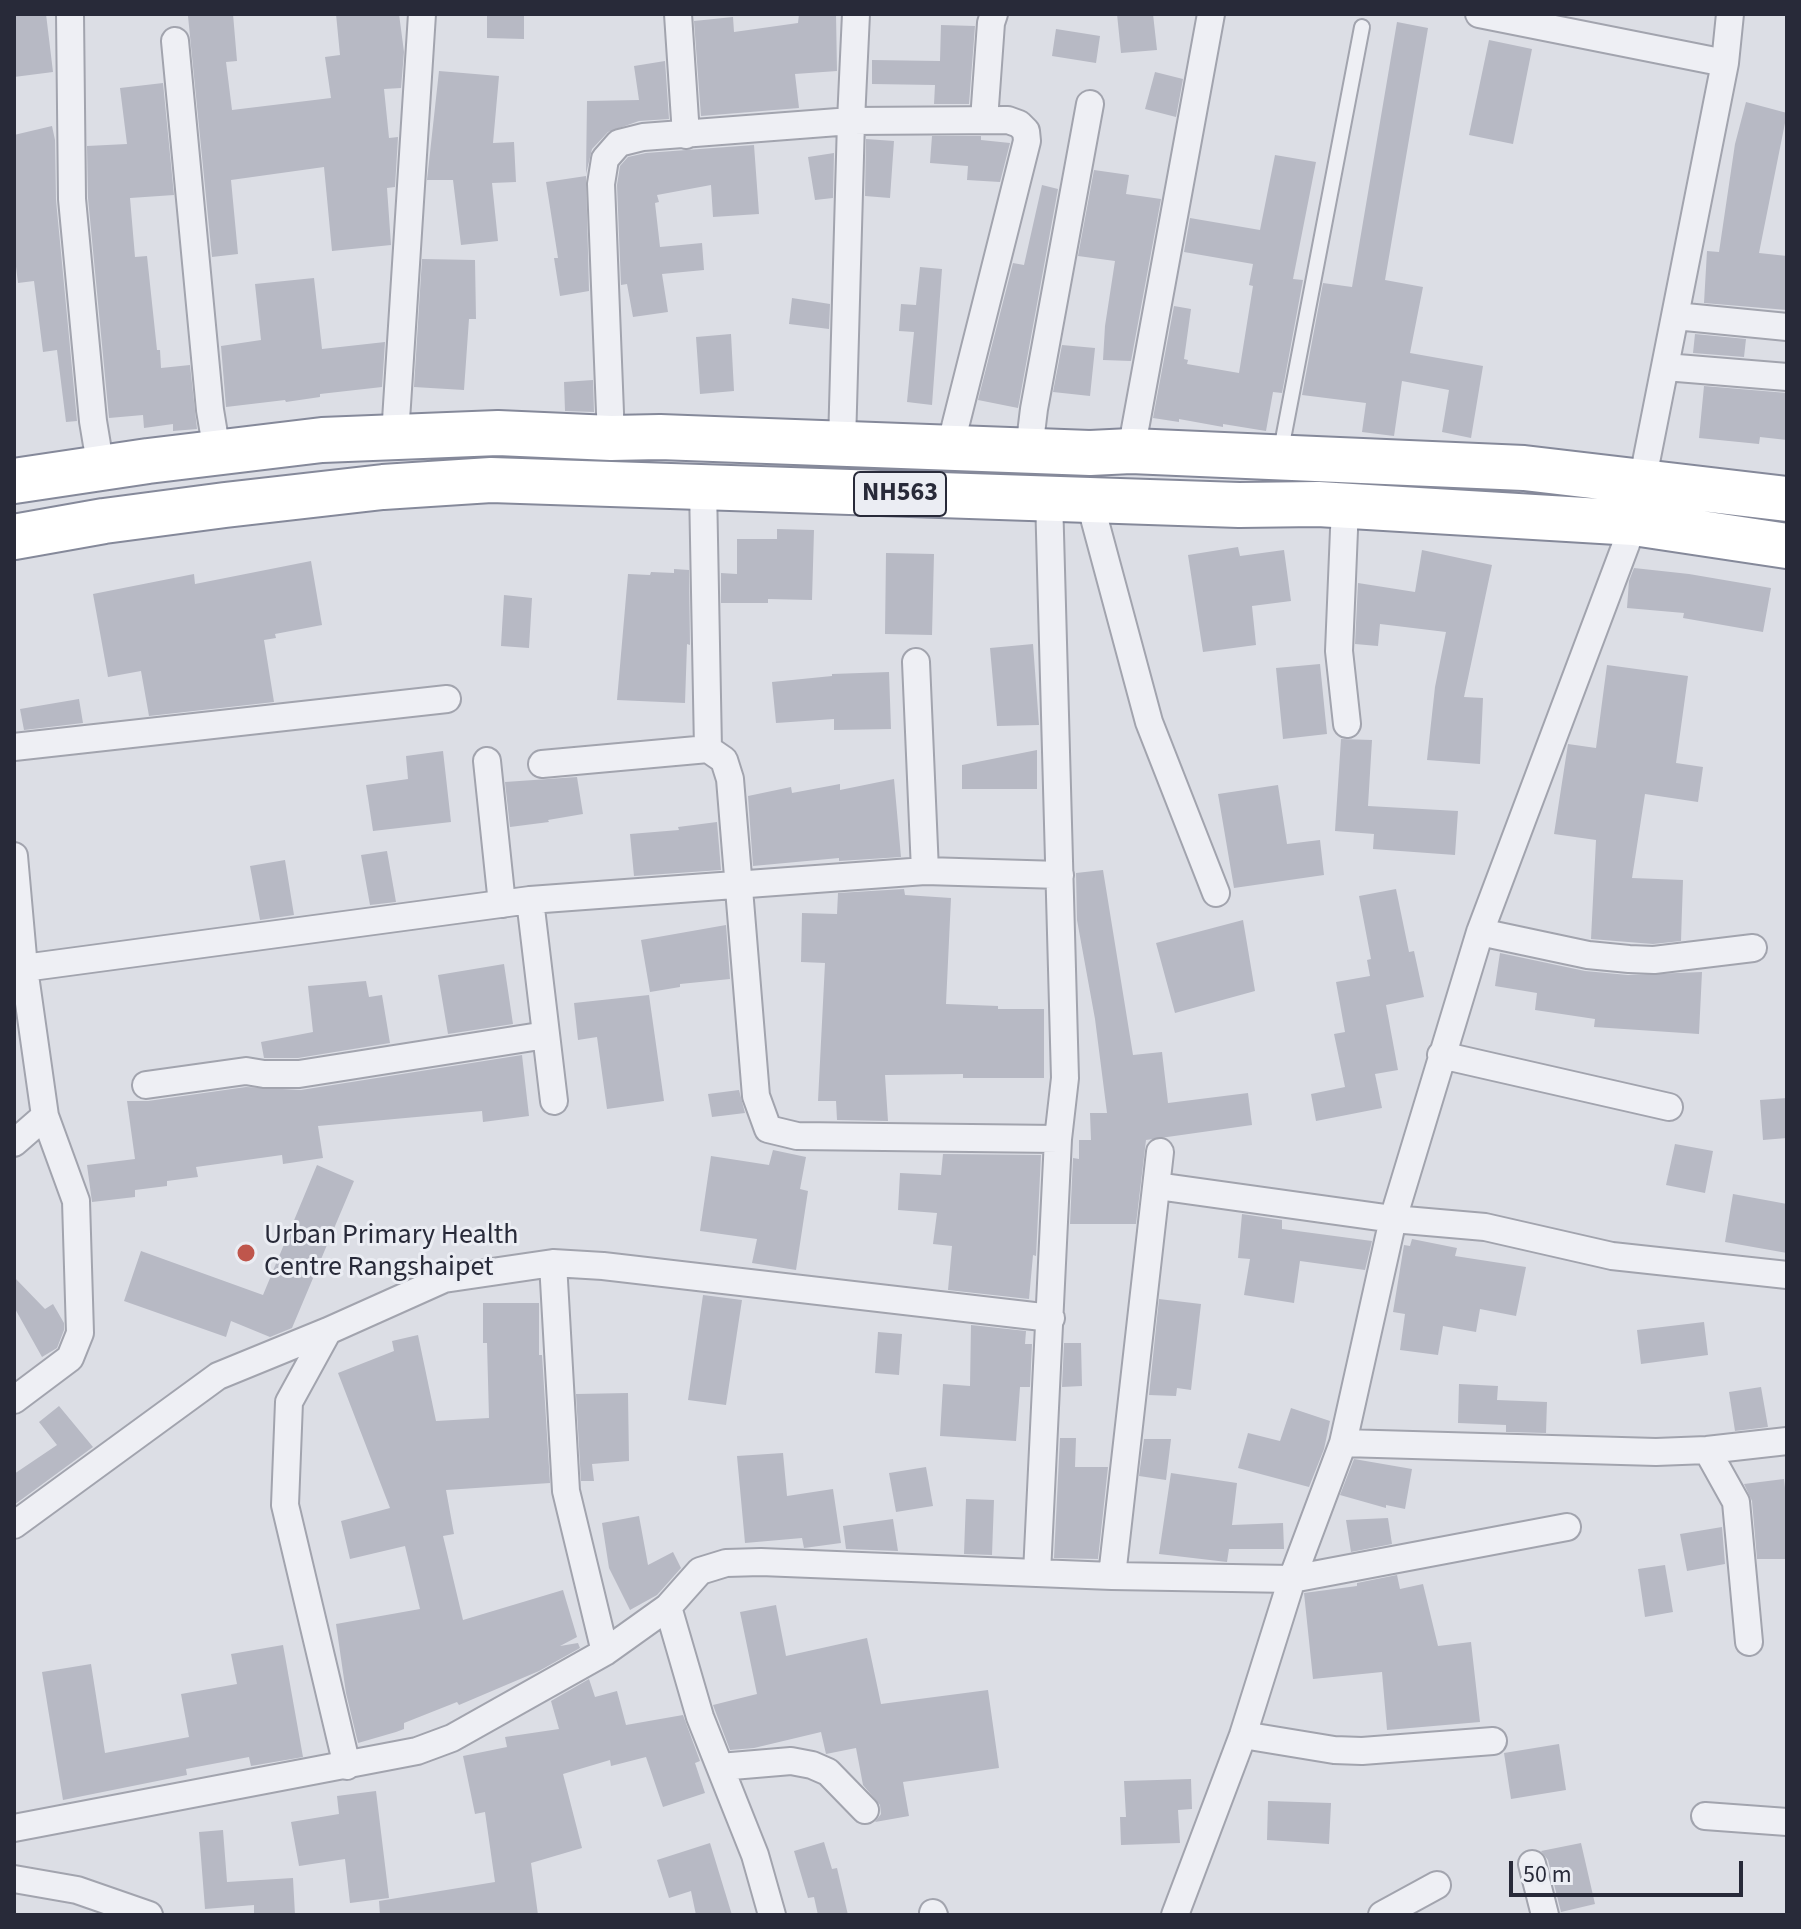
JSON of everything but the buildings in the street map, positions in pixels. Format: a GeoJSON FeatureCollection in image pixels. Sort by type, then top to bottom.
{"type":"FeatureCollection","features":[{"type":"Feature","properties":{"kind":"highway","name":"NH563"},"geometry":{"type":"LineString","coordinates":[[14,481],[322,440],[498,433],[1131,451],[1524,468],[1787,546]]}},
{"type":"Feature","properties":{"kind":"highway","name":"NH563"},"geometry":{"type":"LineString","coordinates":[[14,537],[104,521],[383,487],[491,480],[1345,506],[1638,504],[1787,499]]}},
{"type":"Feature","properties":{"kind":"street"},"geometry":{"type":"LineString","coordinates":[[70,14],[72,199],[93,421],[101,469]]}},
{"type":"Feature","properties":{"kind":"street"},"geometry":{"type":"LineString","coordinates":[[395,436],[422,14]]}},
{"type":"Feature","properties":{"kind":"street"},"geometry":{"type":"LineString","coordinates":[[678,14],[686,135]]}},
{"type":"Feature","properties":{"kind":"street"},"geometry":{"type":"LineString","coordinates":[[842,443],[856,14]]}},
{"type":"Feature","properties":{"kind":"street"},"geometry":{"type":"LineString","coordinates":[[984,120],[994,14]]}},
{"type":"Feature","properties":{"kind":"street"},"geometry":{"type":"LineString","coordinates":[[1131,451],[1211,14]]}},
{"type":"Feature","properties":{"kind":"street"},"geometry":{"type":"LineString","coordinates":[[1479,14],[1725,63]]}},
{"type":"Feature","properties":{"kind":"street"},"geometry":{"type":"LineString","coordinates":[[1179,1914],[1243,1735],[1292,1579],[1343,1443],[1393,1219],[1480,932],[1638,504],[1725,63],[1730,14]]}},
{"type":"Feature","properties":{"kind":"street"},"geometry":{"type":"LineString","coordinates":[[175,41],[210,410],[217,452]]}},
{"type":"Feature","properties":{"kind":"street"},"geometry":{"type":"LineString","coordinates":[[1029,450],[1090,104]]}},
{"type":"Feature","properties":{"kind":"street"},"geometry":{"type":"LineString","coordinates":[[611,438],[601,184],[605,159],[619,143],[643,137],[851,121],[1008,120],[1026,131],[1027,141],[950,447]]}},
{"type":"Feature","properties":{"kind":"street"},"geometry":{"type":"LineString","coordinates":[[1675,316],[1787,327]]}},
{"type":"Feature","properties":{"kind":"street"},"geometry":{"type":"LineString","coordinates":[[1665,367],[1787,377]]}},
{"type":"Feature","properties":{"kind":"street"},"geometry":{"type":"LineString","coordinates":[[703,487],[708,749]]}},
{"type":"Feature","properties":{"kind":"street"},"geometry":{"type":"LineString","coordinates":[[1037,1573],[1058,1139],[1065,1078],[1060,875],[1069,498]]}},
{"type":"Feature","properties":{"kind":"street"},"geometry":{"type":"LineString","coordinates":[[1069,498],[1149,722],[1216,893]]}},
{"type":"Feature","properties":{"kind":"street"},"geometry":{"type":"LineString","coordinates":[[1345,506],[1339,651],[1347,724]]}},
{"type":"Feature","properties":{"kind":"street"},"geometry":{"type":"LineString","coordinates":[[916,662],[925,871]]}},
{"type":"Feature","properties":{"kind":"street"},"geometry":{"type":"LineString","coordinates":[[14,747],[447,699]]}},
{"type":"Feature","properties":{"kind":"street"},"geometry":{"type":"LineString","coordinates":[[542,764],[708,749],[724,760],[730,779],[756,1096],[768,1129],[797,1136],[1058,1139]]}},
{"type":"Feature","properties":{"kind":"street"},"geometry":{"type":"LineString","coordinates":[[487,761],[502,904]]}},
{"type":"Feature","properties":{"kind":"street"},"geometry":{"type":"LineString","coordinates":[[14,856],[24,968],[45,1116],[76,1201],[80,1333],[70,1358],[14,1400]]}},
{"type":"Feature","properties":{"kind":"street"},"geometry":{"type":"LineString","coordinates":[[24,968],[530,900],[925,871],[1060,875]]}},
{"type":"Feature","properties":{"kind":"street"},"geometry":{"type":"LineString","coordinates":[[530,900],[554,1101]]}},
{"type":"Feature","properties":{"kind":"street"},"geometry":{"type":"LineString","coordinates":[[1480,932],[1588,955],[1629,959],[1654,960],[1753,948]]}},
{"type":"Feature","properties":{"kind":"street"},"geometry":{"type":"LineString","coordinates":[[146,1085],[246,1071],[299,1074],[546,1035]]}},
{"type":"Feature","properties":{"kind":"street"},"geometry":{"type":"LineString","coordinates":[[1441,1055],[1669,1107]]}},
{"type":"Feature","properties":{"kind":"street"},"geometry":{"type":"LineString","coordinates":[[14,1143],[45,1116]]}},
{"type":"Feature","properties":{"kind":"street"},"geometry":{"type":"LineString","coordinates":[[1112,1576],[1160,1152]]}},
{"type":"Feature","properties":{"kind":"street"},"geometry":{"type":"LineString","coordinates":[[1157,1186],[1393,1219],[1485,1227],[1612,1256],[1787,1275]]}},
{"type":"Feature","properties":{"kind":"street"},"geometry":{"type":"LineString","coordinates":[[14,1525],[218,1376],[444,1279],[553,1263],[603,1266],[1051,1318]]}},
{"type":"Feature","properties":{"kind":"street"},"geometry":{"type":"LineString","coordinates":[[553,1263],[566,1491],[605,1652]]}},
{"type":"Feature","properties":{"kind":"street"},"geometry":{"type":"LineString","coordinates":[[328,1331],[289,1402],[285,1505],[347,1766]]}},
{"type":"Feature","properties":{"kind":"street"},"geometry":{"type":"LineString","coordinates":[[1343,1443],[1656,1452],[1787,1441]]}},
{"type":"Feature","properties":{"kind":"street"},"geometry":{"type":"LineString","coordinates":[[1707,1450],[1736,1502],[1749,1642]]}},
{"type":"Feature","properties":{"kind":"street"},"geometry":{"type":"LineString","coordinates":[[14,1828],[347,1766],[417,1751],[452,1738],[605,1652],[668,1607],[700,1571],[726,1563],[1292,1579],[1567,1527]]}},
{"type":"Feature","properties":{"kind":"street"},"geometry":{"type":"LineString","coordinates":[[668,1607],[688,1681],[755,1855],[772,1915]]}},
{"type":"Feature","properties":{"kind":"street"},"geometry":{"type":"LineString","coordinates":[[1243,1735],[1334,1750],[1362,1751],[1493,1741]]}},
{"type":"Feature","properties":{"kind":"street"},"geometry":{"type":"LineString","coordinates":[[720,1767],[791,1761],[812,1765],[828,1772],[865,1810]]}},
{"type":"Feature","properties":{"kind":"street"},"geometry":{"type":"LineString","coordinates":[[1705,1816],[1787,1822]]}},
{"type":"Feature","properties":{"kind":"street"},"geometry":{"type":"LineString","coordinates":[[1532,1864],[1545,1915]]}},
{"type":"Feature","properties":{"kind":"street"},"geometry":{"type":"LineString","coordinates":[[14,1879],[79,1902],[149,1915]]}},
{"type":"Feature","properties":{"kind":"street"},"geometry":{"type":"LineString","coordinates":[[1382,1915],[1437,1885]]}},
{"type":"Feature","properties":{"kind":"lane"},"geometry":{"type":"LineString","coordinates":[[1280,458],[1362,27]]}},
{"type":"Feature","properties":{"kind":"place","name":"Urban Primary Health Centre Rangshaipet"},"geometry":{"type":"Point","coordinates":[246,1253]}}]}
